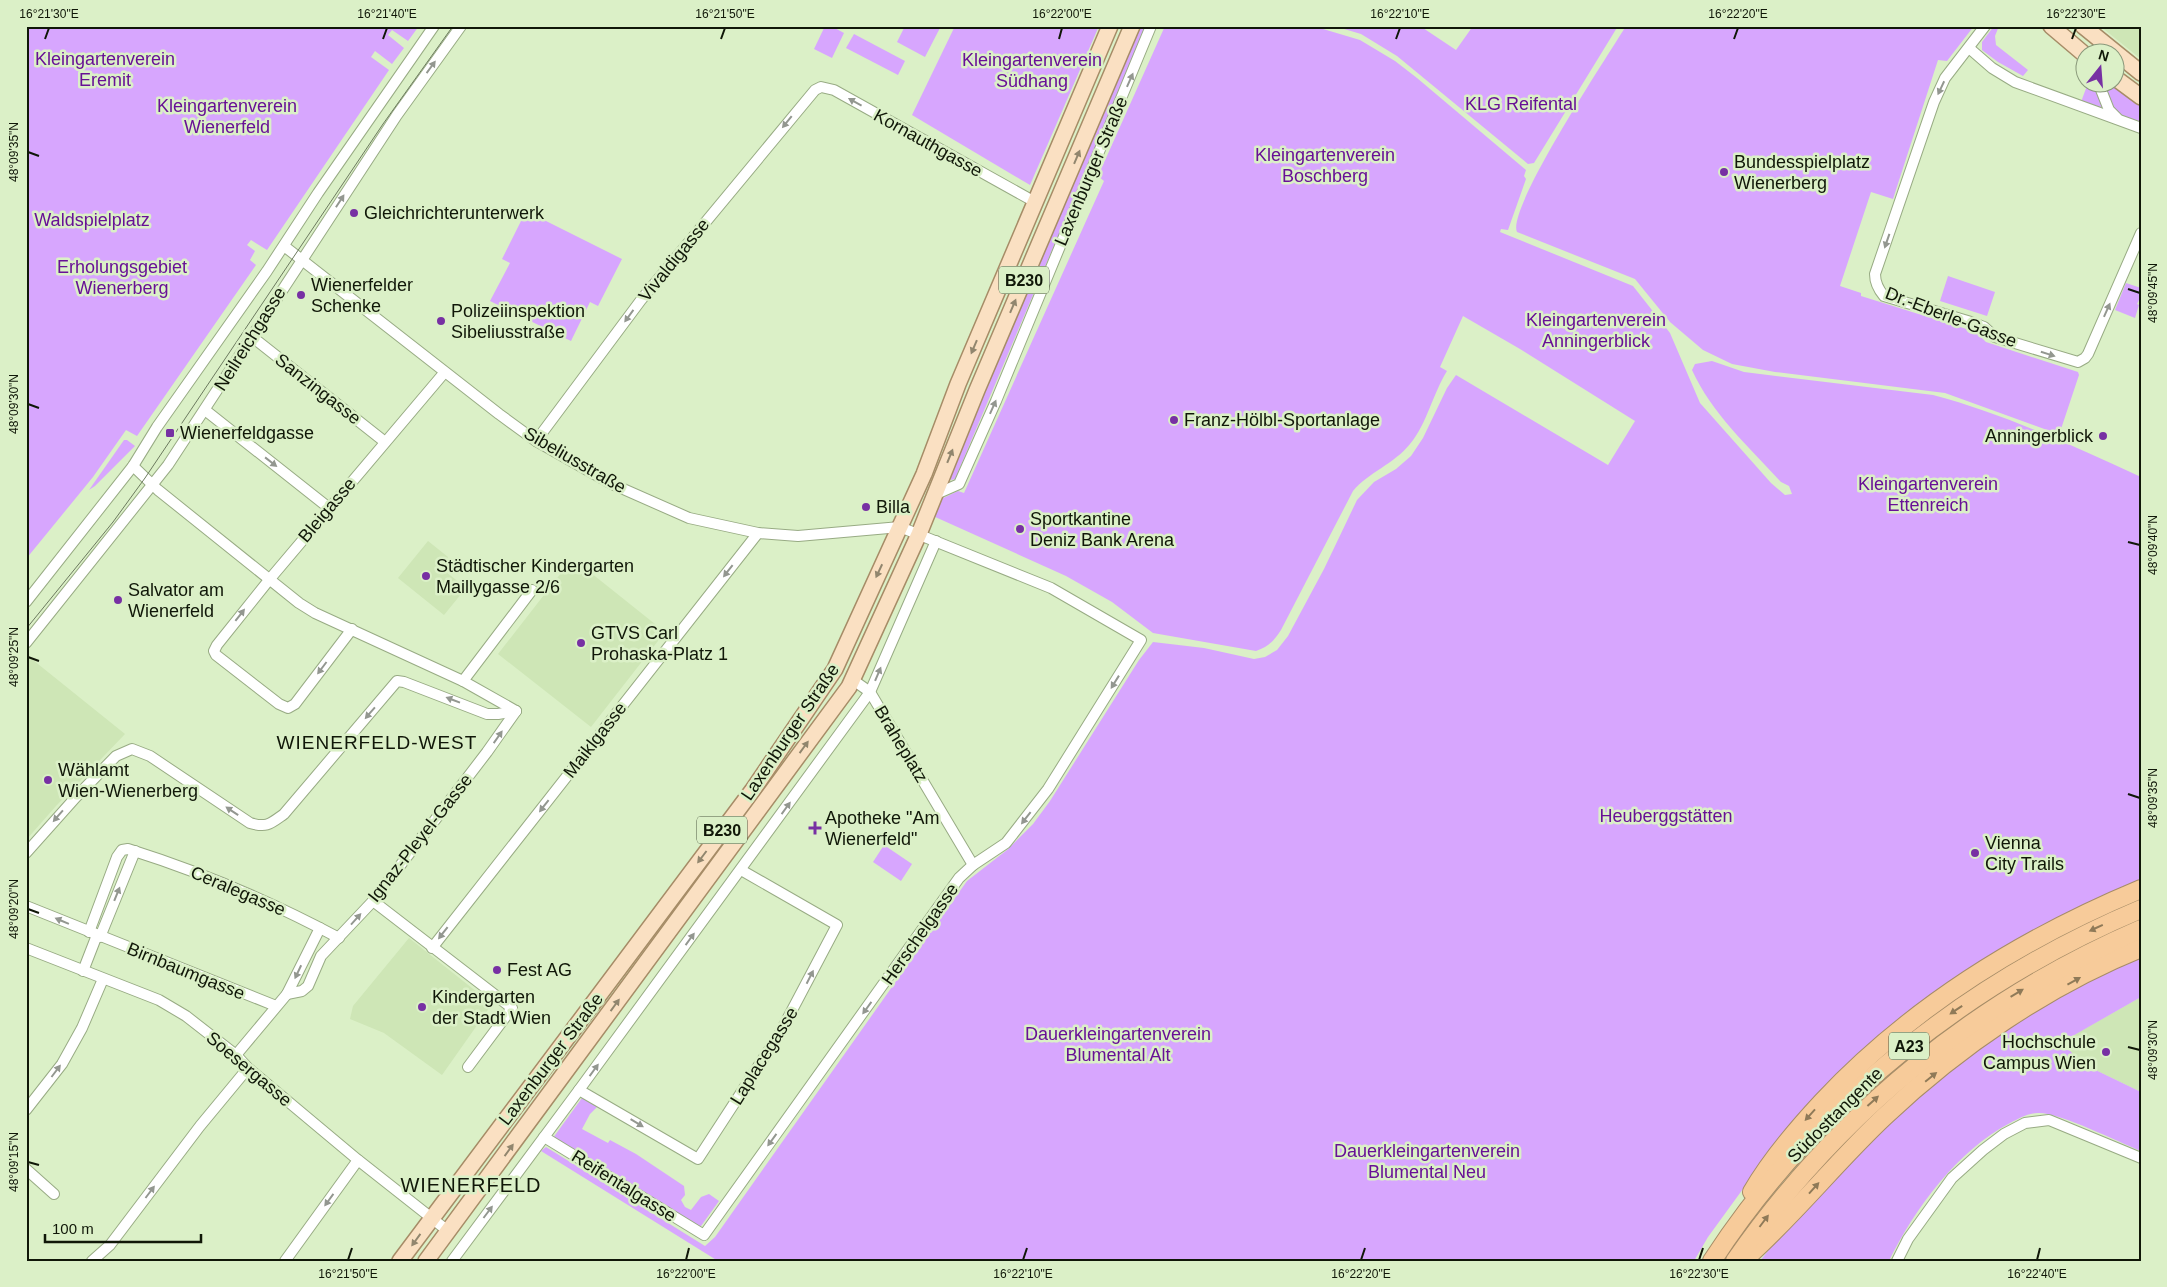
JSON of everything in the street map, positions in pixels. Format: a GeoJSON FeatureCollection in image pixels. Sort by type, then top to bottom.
{"type":"FeatureCollection","features":[{"type":"Feature","properties":{"kind":"highway"},"geometry":{"type":"LineString","coordinates":[[1724,1242],[1769,1164],[1807,1118],[1881,1044],[1920,1012],[2010,953],[2059,926],[2141,889]]}},
{"type":"Feature","properties":{"kind":"highway","name":"Südosttangente"},"geometry":{"type":"LineString","coordinates":[[1712,1261],[1750,1207],[1805,1142],[1841,1106],[1913,1042],[1958,1009],[2029,963],[2076,938],[2141,908]]}},
{"type":"Feature","properties":{"kind":"highway","name":"Südosttangente"},"geometry":{"type":"LineString","coordinates":[[1735,1261],[1770,1214],[1816,1158],[1854,1119],[1927,1056],[1961,1029],[2042,978],[2085,955],[2141,929]]}},
{"type":"Feature","properties":{"kind":"highway"},"geometry":{"type":"LineString","coordinates":[[1743,1261],[1765,1241],[1826,1175],[1885,1116],[1951,1061],[2002,1024],[2043,998],[2141,948]]}},
{"type":"Feature","properties":{"kind":"main road","name":"Laxenburger Straße"},"geometry":{"type":"LineString","coordinates":[[400,1261],[752,791],[835,670],[900,527],[1110,26]]}},
{"type":"Feature","properties":{"kind":"main road","name":"Laxenburger Straße"},"geometry":{"type":"LineString","coordinates":[[426,1261],[852,680],[919,534],[1132,26]]}},
{"type":"Feature","properties":{"kind":"main road"},"geometry":{"type":"LineString","coordinates":[[2051,26],[2074,46]]}},
{"type":"Feature","properties":{"kind":"main road"},"geometry":{"type":"LineString","coordinates":[[2083,26],[2141,73]]}},
{"type":"Feature","properties":{"kind":"main road"},"geometry":{"type":"LineString","coordinates":[[2124,84],[2141,97]]}},
{"type":"Feature","properties":{"kind":"street","name":"Neilreichgasse"},"geometry":{"type":"LineString","coordinates":[[26,602],[133,466],[157,427],[284,246],[434,26]]}},
{"type":"Feature","properties":{"kind":"street","name":"Neilreichgasse"},"geometry":{"type":"LineString","coordinates":[[26,643],[154,486],[397,115],[461,26]]}},
{"type":"Feature","properties":{"kind":"street","name":"Laxenburger Straße"},"geometry":{"type":"LineString","coordinates":[[934,495],[958,484],[996,401],[1152,26]]}},
{"type":"Feature","properties":{"kind":"street"},"geometry":{"type":"LineString","coordinates":[[1985,26],[1969,48],[1992,68],[2015,82],[2141,128]]}},
{"type":"Feature","properties":{"kind":"street","name":"Dr.-Eberle-Gasse"},"geometry":{"type":"LineString","coordinates":[[1969,48],[1945,78],[1934,102],[1875,274],[1876,285],[1884,296],[1972,322],[1984,327],[1995,337],[2078,362],[2086,358],[2088,354],[2141,233]]}},
{"type":"Feature","properties":{"kind":"street","name":"Kornauthgasse"},"geometry":{"type":"LineString","coordinates":[[820,87],[834,90],[1035,202]]}},
{"type":"Feature","properties":{"kind":"street","name":"Vivaldigasse"},"geometry":{"type":"LineString","coordinates":[[536,441],[641,300],[789,120],[815,90],[820,87]]}},
{"type":"Feature","properties":{"kind":"street"},"geometry":{"type":"LineString","coordinates":[[2102,92],[2109,110],[2117,118]]}},
{"type":"Feature","properties":{"kind":"street","name":"Sibeliusstraße"},"geometry":{"type":"LineString","coordinates":[[284,246],[302,258],[444,373],[536,441],[612,484],[689,518],[758,533],[798,536],[900,527],[1051,588],[1140,640]]}},
{"type":"Feature","properties":{"kind":"street","name":"Sanzingasse"},"geometry":{"type":"LineString","coordinates":[[251,336],[385,442]]}},
{"type":"Feature","properties":{"kind":"street","name":"Bleigasse"},"geometry":{"type":"LineString","coordinates":[[352,630],[295,704],[288,708],[279,704],[214,651],[216,645],[269,580],[444,373]]}},
{"type":"Feature","properties":{"kind":"street"},"geometry":{"type":"LineString","coordinates":[[205,410],[329,508]]}},
{"type":"Feature","properties":{"kind":"street"},"geometry":{"type":"LineString","coordinates":[[133,466],[154,486],[269,580],[315,613],[463,681],[516,711]]}},
{"type":"Feature","properties":{"kind":"street","name":"Maiklgasse"},"geometry":{"type":"LineString","coordinates":[[432,948],[758,533]]}},
{"type":"Feature","properties":{"kind":"street"},"geometry":{"type":"LineString","coordinates":[[452,1261],[870,692],[936,541]]}},
{"type":"Feature","properties":{"kind":"street"},"geometry":{"type":"LineString","coordinates":[[463,681],[532,590]]}},
{"type":"Feature","properties":{"kind":"street","name":"Herschelgasse"},"geometry":{"type":"LineString","coordinates":[[704,1235],[959,878],[973,865],[1006,843],[1048,789],[1140,640]]}},
{"type":"Feature","properties":{"kind":"street","name":"Braheplatz"},"geometry":{"type":"LineString","coordinates":[[852,680],[870,692],[973,865]]}},
{"type":"Feature","properties":{"kind":"street"},"geometry":{"type":"LineString","coordinates":[[26,854],[76,797],[116,756],[132,749],[150,756],[250,823],[261,827],[268,825],[284,814],[397,682],[404,682],[488,714],[516,711]]}},
{"type":"Feature","properties":{"kind":"street","name":"Ignaz-Pleyel-Gasse"},"geometry":{"type":"LineString","coordinates":[[287,994],[302,991],[308,986],[321,956],[373,901],[516,711]]}},
{"type":"Feature","properties":{"kind":"street","name":"Ceralegasse"},"geometry":{"type":"LineString","coordinates":[[95,935],[135,852],[182,867],[244,892],[339,938]]}},
{"type":"Feature","properties":{"kind":"street","name":"Laplacegasse"},"geometry":{"type":"LineString","coordinates":[[579,1090],[698,1159],[780,1033],[837,925],[741,870]]}},
{"type":"Feature","properties":{"kind":"street"},"geometry":{"type":"LineString","coordinates":[[373,901],[512,1008],[468,1067]]}},
{"type":"Feature","properties":{"kind":"street","name":"Birnbaumgasse"},"geometry":{"type":"LineString","coordinates":[[26,906],[276,1006]]}},
{"type":"Feature","properties":{"kind":"street"},"geometry":{"type":"LineString","coordinates":[[236,1055],[287,994],[320,928]]}},
{"type":"Feature","properties":{"kind":"street"},"geometry":{"type":"LineString","coordinates":[[83,971],[95,935]]}},
{"type":"Feature","properties":{"kind":"street","name":"Soesergasse"},"geometry":{"type":"LineString","coordinates":[[26,948],[159,1000],[186,1016],[236,1055],[248,1068],[358,1160],[448,1232]]}},
{"type":"Feature","properties":{"kind":"street"},"geometry":{"type":"LineString","coordinates":[[26,1110],[62,1064],[82,1028],[103,979]]}},
{"type":"Feature","properties":{"kind":"street"},"geometry":{"type":"LineString","coordinates":[[92,1261],[110,1245],[200,1126],[248,1068]]}},
{"type":"Feature","properties":{"kind":"street"},"geometry":{"type":"LineString","coordinates":[[1897,1261],[1908,1239],[1952,1178],[2004,1134],[2025,1123],[2049,1120],[2141,1158]]}},
{"type":"Feature","properties":{"kind":"street","name":"Reifentalgasse"},"geometry":{"type":"LineString","coordinates":[[544,1137],[704,1235]]}},
{"type":"Feature","properties":{"kind":"street"},"geometry":{"type":"LineString","coordinates":[[285,1261],[358,1160]]}},
{"type":"Feature","properties":{"kind":"street"},"geometry":{"type":"LineString","coordinates":[[26,1169],[54,1194]]}},
{"type":"Feature","properties":{"kind":"shaded area"},"geometry":{"type":"Polygon","coordinates":[[[2100,26],[2141,26],[2141,59],[2124,45],[2124,42],[2120,42],[2100,26]]]}},
{"type":"Feature","properties":{"kind":"shaded area","name":"Städtischer Kindergarten Maillygasse 2/6"},"geometry":{"type":"Polygon","coordinates":[[[428,541],[448,557],[444,563],[448,567],[445,571],[466,588],[444,615],[398,578],[428,541]]]}},
{"type":"Feature","properties":{"kind":"shaded area","name":"GTVS Carl Prohaska-Platz 1"},"geometry":{"type":"Polygon","coordinates":[[[576,561],[665,632],[591,727],[498,654],[568,564],[572,567],[576,561]]]}},
{"type":"Feature","properties":{"kind":"shaded area"},"geometry":{"type":"Polygon","coordinates":[[[28,656],[125,734],[26,840],[26,659],[28,656]]]}},
{"type":"Feature","properties":{"kind":"shaded area","name":"Kindergarten der Stadt Wien"},"geometry":{"type":"Polygon","coordinates":[[[409,938],[492,1004],[442,1075],[384,1033],[350,1019],[353,1006],[409,938]]]}},
{"type":"Feature","properties":{"kind":"shaded area","name":"Hochschule Campus Wien"},"geometry":{"type":"Polygon","coordinates":[[[2141,997],[2141,1092],[2081,1063],[2061,1042],[2141,997]]]}},
{"type":"Feature","properties":{"kind":"green space"},"geometry":{"type":"Polygon","coordinates":[[[26,26],[419,26],[408,41],[392,30],[388,35],[404,48],[392,64],[375,51],[371,57],[389,70],[267,250],[251,240],[247,245],[255,251],[250,260],[256,265],[137,436],[126,430],[93,477],[26,559],[26,26]]]}},
{"type":"Feature","properties":{"kind":"green space"},"geometry":{"type":"Polygon","coordinates":[[[825,26],[831,26],[844,33],[832,58],[814,49],[825,26]]]}},
{"type":"Feature","properties":{"kind":"green space"},"geometry":{"type":"Polygon","coordinates":[[[905,26],[941,26],[925,57],[897,42],[905,26]]]}},
{"type":"Feature","properties":{"kind":"green space","name":"Kleingartenverein Südhang"},"geometry":{"type":"Polygon","coordinates":[[[955,26],[1099,26],[1030,185],[912,115],[955,26]]]}},
{"type":"Feature","properties":{"kind":"green space"},"geometry":{"type":"Polygon","coordinates":[[[1140,26],[1147,26],[955,479],[951,480],[949,477],[1140,26]]]}},
{"type":"Feature","properties":{"kind":"green space"},"geometry":{"type":"Polygon","coordinates":[[[1165,26],[1313,26],[1360,40],[1395,61],[1526,170],[1524,176],[1526,179],[1508,230],[1501,229],[1500,232],[1633,286],[1670,333],[1700,403],[1771,483],[1785,495],[1792,494],[1789,486],[1781,482],[1744,443],[1710,401],[1692,370],[1695,364],[1712,361],[1744,372],[1933,395],[2013,421],[2141,477],[2141,882],[2087,904],[1974,966],[1917,1007],[1756,1171],[1708,1237],[1694,1261],[718,1261],[541,1151],[546,1147],[705,1246],[715,1237],[967,881],[1007,850],[1033,824],[1050,801],[1139,660],[1153,642],[1204,648],[1254,659],[1265,657],[1277,650],[1288,636],[1324,569],[1357,500],[1374,482],[1396,469],[1411,456],[1423,438],[1447,388],[1456,375],[1608,465],[1635,421],[1520,349],[1463,316],[1440,367],[1447,371],[1416,436],[1404,451],[1366,478],[1353,491],[1281,630],[1270,643],[1256,651],[1153,633],[1112,602],[1066,576],[933,516],[939,500],[958,491],[964,493],[1104,181],[1098,176],[1165,26]]]}},
{"type":"Feature","properties":{"kind":"green space","name":"KLG Reifental"},"geometry":{"type":"Polygon","coordinates":[[[1334,26],[1420,26],[1456,50],[1473,26],[1618,26],[1534,163],[1528,164],[1397,56],[1361,34],[1334,26]]]}},
{"type":"Feature","properties":{"kind":"green space","name":"Bundesspielplatz Wienerberg"},"geometry":{"type":"Polygon","coordinates":[[[1626,26],[1974,26],[1947,61],[1938,60],[1893,199],[1871,192],[1840,286],[1861,293],[1861,296],[1976,332],[1986,342],[2078,372],[2079,375],[2060,432],[2058,434],[1945,393],[1775,372],[1732,364],[1703,350],[1670,322],[1635,279],[1517,232],[1518,218],[1527,194],[1542,164],[1581,97],[1626,26]]]}},
{"type":"Feature","properties":{"kind":"green space"},"geometry":{"type":"Polygon","coordinates":[[[1994,26],[1999,26],[1995,36],[1996,45],[2028,70],[2023,76],[1998,62],[1982,50],[1982,42],[1994,26]]]}},
{"type":"Feature","properties":{"kind":"green space"},"geometry":{"type":"Polygon","coordinates":[[[854,34],[905,61],[898,75],[846,48],[854,34]]]}},
{"type":"Feature","properties":{"kind":"green space"},"geometry":{"type":"Polygon","coordinates":[[[2085,92],[2098,92],[2105,109],[2081,102],[2085,92]]]}},
{"type":"Feature","properties":{"kind":"green space"},"geometry":{"type":"Polygon","coordinates":[[[2106,92],[2124,92],[2141,105],[2141,124],[2119,113],[2109,100],[2106,92]]]}},
{"type":"Feature","properties":{"kind":"green space"},"geometry":{"type":"Polygon","coordinates":[[[526,211],[622,259],[598,306],[590,302],[571,341],[490,301],[510,263],[502,259],[526,211]]]}},
{"type":"Feature","properties":{"kind":"green space"},"geometry":{"type":"Polygon","coordinates":[[[1948,276],[1995,292],[1987,316],[1940,301],[1948,276]]]}},
{"type":"Feature","properties":{"kind":"green space"},"geometry":{"type":"Polygon","coordinates":[[[2126,283],[2141,288],[2141,296],[2137,304],[2139,305],[2135,318],[2115,310],[2126,283]]]}},
{"type":"Feature","properties":{"kind":"green space"},"geometry":{"type":"Polygon","coordinates":[[[124,440],[135,446],[89,490],[124,440]]]}},
{"type":"Feature","properties":{"kind":"green space"},"geometry":{"type":"Polygon","coordinates":[[[884,845],[912,864],[901,881],[873,862],[884,845]]]}},
{"type":"Feature","properties":{"kind":"green space"},"geometry":{"type":"Polygon","coordinates":[[[2141,955],[2141,997],[2062,1042],[2081,1063],[2141,1092],[2141,1151],[2060,1117],[2038,1113],[2023,1116],[1991,1135],[1955,1165],[1911,1221],[1889,1261],[1760,1261],[1778,1238],[1903,1104],[1961,1060],[2036,1009],[2071,989],[2141,955]]]}},
{"type":"Feature","properties":{"kind":"green space"},"geometry":{"type":"Polygon","coordinates":[[[582,1098],[597,1107],[590,1114],[582,1129],[608,1143],[610,1140],[636,1154],[684,1186],[685,1195],[681,1200],[685,1207],[691,1210],[701,1197],[709,1194],[719,1201],[701,1226],[696,1226],[553,1138],[582,1098]]]}},
{"type":"Feature","properties":{"kind":"tram line"},"geometry":{"type":"LineString","coordinates":[[26,629],[113,522],[145,478],[383,124],[453,26]]}},
{"type":"Feature","properties":{"kind":"place","name":"Bundesspielplatz Wienerberg"},"geometry":{"type":"Point","coordinates":[1724,172]}},
{"type":"Feature","properties":{"kind":"place","name":"Gleichrichterunterwerk"},"geometry":{"type":"Point","coordinates":[354,213]}},
{"type":"Feature","properties":{"kind":"place","name":"Wienerfelder Schenke"},"geometry":{"type":"Point","coordinates":[301,295]}},
{"type":"Feature","properties":{"kind":"place","name":"Polizeiinspektion Sibeliusstraße"},"geometry":{"type":"Point","coordinates":[441,321]}},
{"type":"Feature","properties":{"kind":"place","name":"Franz-Hölbl-Sportanlage"},"geometry":{"type":"Point","coordinates":[1174,420]}},
{"type":"Feature","properties":{"kind":"place","name":"Wienerfeldgasse"},"geometry":{"type":"Point","coordinates":[170,433]}},
{"type":"Feature","properties":{"kind":"place","name":"Anningerblick"},"geometry":{"type":"Point","coordinates":[2103,436]}},
{"type":"Feature","properties":{"kind":"place","name":"Billa"},"geometry":{"type":"Point","coordinates":[866,507]}},
{"type":"Feature","properties":{"kind":"place","name":"Sportkantine Deniz Bank Arena"},"geometry":{"type":"Point","coordinates":[1020,529]}},
{"type":"Feature","properties":{"kind":"place","name":"Städtischer Kindergarten Maillygasse 2/6"},"geometry":{"type":"Point","coordinates":[426,576]}},
{"type":"Feature","properties":{"kind":"place","name":"Salvator am Wienerfeld"},"geometry":{"type":"Point","coordinates":[118,600]}},
{"type":"Feature","properties":{"kind":"place","name":"GTVS Carl Prohaska-Platz 1"},"geometry":{"type":"Point","coordinates":[581,643]}},
{"type":"Feature","properties":{"kind":"place","name":"Wählamt Wien-Wienerberg"},"geometry":{"type":"Point","coordinates":[48,780]}},
{"type":"Feature","properties":{"kind":"place","name":"Apotheke \"Am Wienerfeld\""},"geometry":{"type":"Point","coordinates":[815,828]}},
{"type":"Feature","properties":{"kind":"place","name":"Vienna City Trails"},"geometry":{"type":"Point","coordinates":[1975,853]}},
{"type":"Feature","properties":{"kind":"place","name":"Fest AG"},"geometry":{"type":"Point","coordinates":[497,970]}},
{"type":"Feature","properties":{"kind":"place","name":"Kindergarten der Stadt Wien"},"geometry":{"type":"Point","coordinates":[422,1007]}},
{"type":"Feature","properties":{"kind":"place","name":"Hochschule Campus Wien"},"geometry":{"type":"Point","coordinates":[2106,1052]}},
{"type":"Feature","properties":{"kind":"district","name":"WIENERFELD-WEST"},"geometry":{"type":"Point","coordinates":[377,742]}},
{"type":"Feature","properties":{"kind":"district","name":"WIENERFELD"},"geometry":{"type":"Point","coordinates":[471,1185]}},
{"type":"Feature","properties":{"kind":"park label","name":"Kleingartenverein Eremit"},"geometry":{"type":"Point","coordinates":[105,69]}},
{"type":"Feature","properties":{"kind":"park label","name":"Kleingartenverein Wienerfeld"},"geometry":{"type":"Point","coordinates":[227,116]}},
{"type":"Feature","properties":{"kind":"park label","name":"Kleingartenverein Boschberg"},"geometry":{"type":"Point","coordinates":[1325,165]}},
{"type":"Feature","properties":{"kind":"park label","name":"Waldspielplatz"},"geometry":{"type":"Point","coordinates":[92,220]}},
{"type":"Feature","properties":{"kind":"park label","name":"Erholungsgebiet Wienerberg"},"geometry":{"type":"Point","coordinates":[122,277]}},
{"type":"Feature","properties":{"kind":"park label","name":"Kleingartenverein Anningerblick"},"geometry":{"type":"Point","coordinates":[1596,330]}},
{"type":"Feature","properties":{"kind":"park label","name":"Kleingartenverein Ettenreich"},"geometry":{"type":"Point","coordinates":[1928,494]}},
{"type":"Feature","properties":{"kind":"park label","name":"Heuberggstätten"},"geometry":{"type":"Point","coordinates":[1666,816]}},
{"type":"Feature","properties":{"kind":"park label","name":"Dauerkleingartenverein Blumental Alt"},"geometry":{"type":"Point","coordinates":[1118,1044]}},
{"type":"Feature","properties":{"kind":"park label","name":"Dauerkleingartenverein Blumental Neu"},"geometry":{"type":"Point","coordinates":[1427,1161]}}]}
